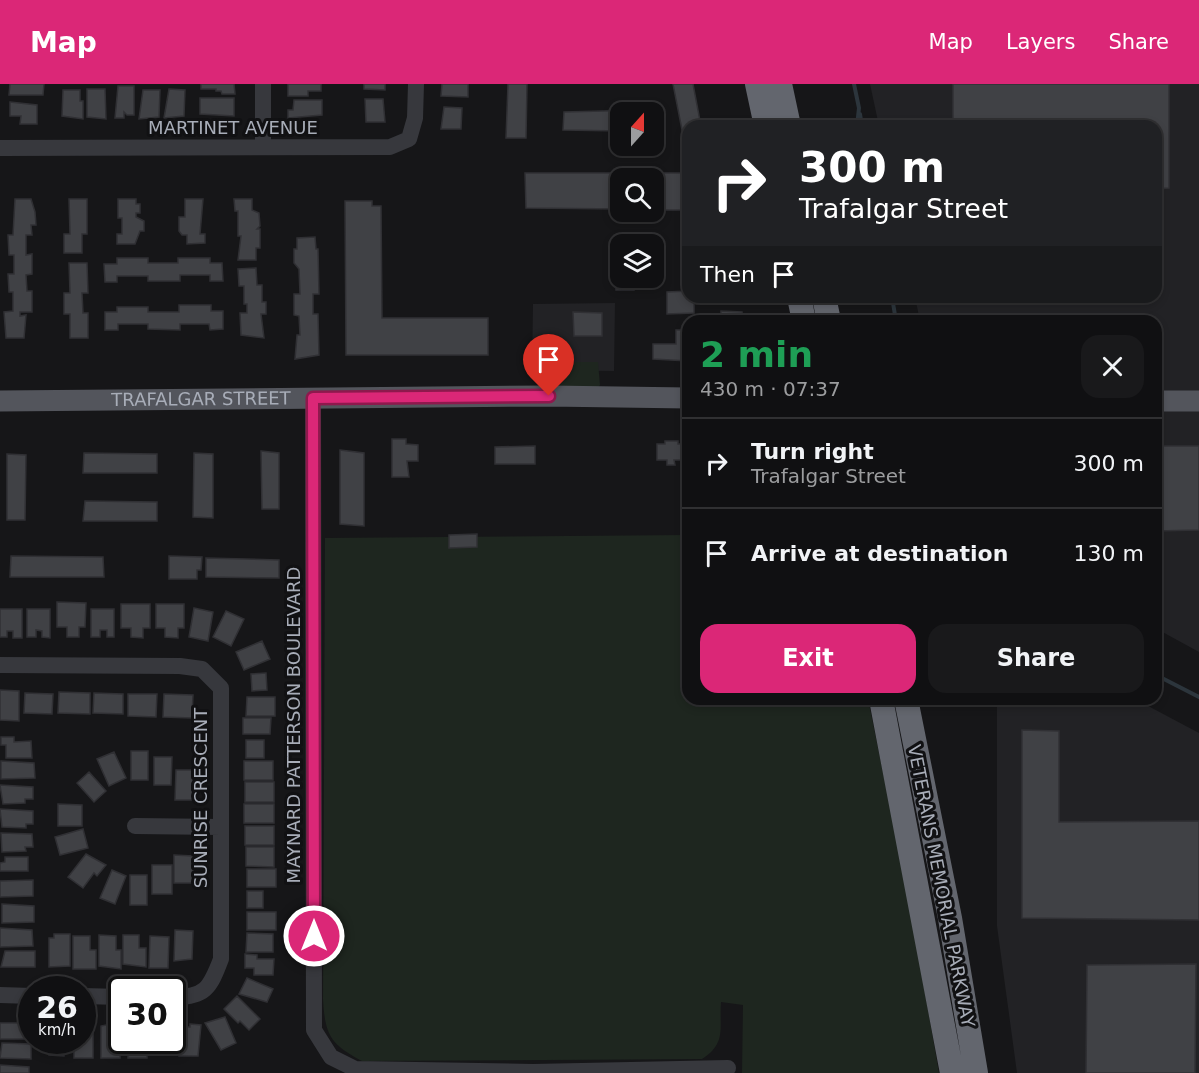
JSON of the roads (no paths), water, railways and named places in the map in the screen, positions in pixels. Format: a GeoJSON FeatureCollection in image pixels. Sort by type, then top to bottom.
{"type":"FeatureCollection","features":[{"type":"Feature","properties":{"kind":"highway"},"geometry":{"type":"LineString","coordinates":[[757,84],[765,120]]}},
{"type":"Feature","properties":{"kind":"highway"},"geometry":{"type":"LineString","coordinates":[[780,84],[788,120]]}},
{"type":"Feature","properties":{"kind":"highway","name":"VETERANS MEMORIAL PARKWAY"},"geometry":{"type":"LineString","coordinates":[[882,705],[952,1073]]}},
{"type":"Feature","properties":{"kind":"highway","name":"VETERANS MEMORIAL PARKWAY"},"geometry":{"type":"LineString","coordinates":[[907,705],[950,918],[976,1073]]}},
{"type":"Feature","properties":{"kind":"main road","name":"TRAFALGAR STREET"},"geometry":{"type":"LineString","coordinates":[[0,401],[549,396],[682,398]]}},
{"type":"Feature","properties":{"kind":"main road"},"geometry":{"type":"LineString","coordinates":[[1162,401],[1199,401]]}},
{"type":"Feature","properties":{"kind":"street"},"geometry":{"type":"LineString","coordinates":[[263,147],[264,84]]}},
{"type":"Feature","properties":{"kind":"street","name":"MARTINET AVENUE"},"geometry":{"type":"LineString","coordinates":[[0,148],[390,147],[408,139],[415,118],[416,84]]}},
{"type":"Feature","properties":{"kind":"street","name":"MAYNARD PATTERSON BOULEVARD"},"geometry":{"type":"LineString","coordinates":[[313,398],[314,1030],[331,1057],[355,1069],[533,1073],[728,1068]]}},
{"type":"Feature","properties":{"kind":"street","name":"SUNRISE CRESCENT"},"geometry":{"type":"LineString","coordinates":[[0,665],[180,666],[202,669],[221,688],[221,959],[211,986],[192,998],[186,998]]}},
{"type":"Feature","properties":{"kind":"street"},"geometry":{"type":"LineString","coordinates":[[135,826],[221,827]]}},
{"type":"Feature","properties":{"kind":"street"},"geometry":{"type":"LineString","coordinates":[[0,995],[18,996]]}},
{"type":"Feature","properties":{"kind":"waterway"},"geometry":{"type":"LineString","coordinates":[[854,84],[859,108],[858,120]]}},
{"type":"Feature","properties":{"kind":"waterway"},"geometry":{"type":"LineString","coordinates":[[860,114],[861,120]]}},
{"type":"Feature","properties":{"kind":"waterway"},"geometry":{"type":"LineString","coordinates":[[893,303],[895,315]]}},
{"type":"Feature","properties":{"kind":"waterway"},"geometry":{"type":"LineString","coordinates":[[1162,678],[1199,697]]}}]}
